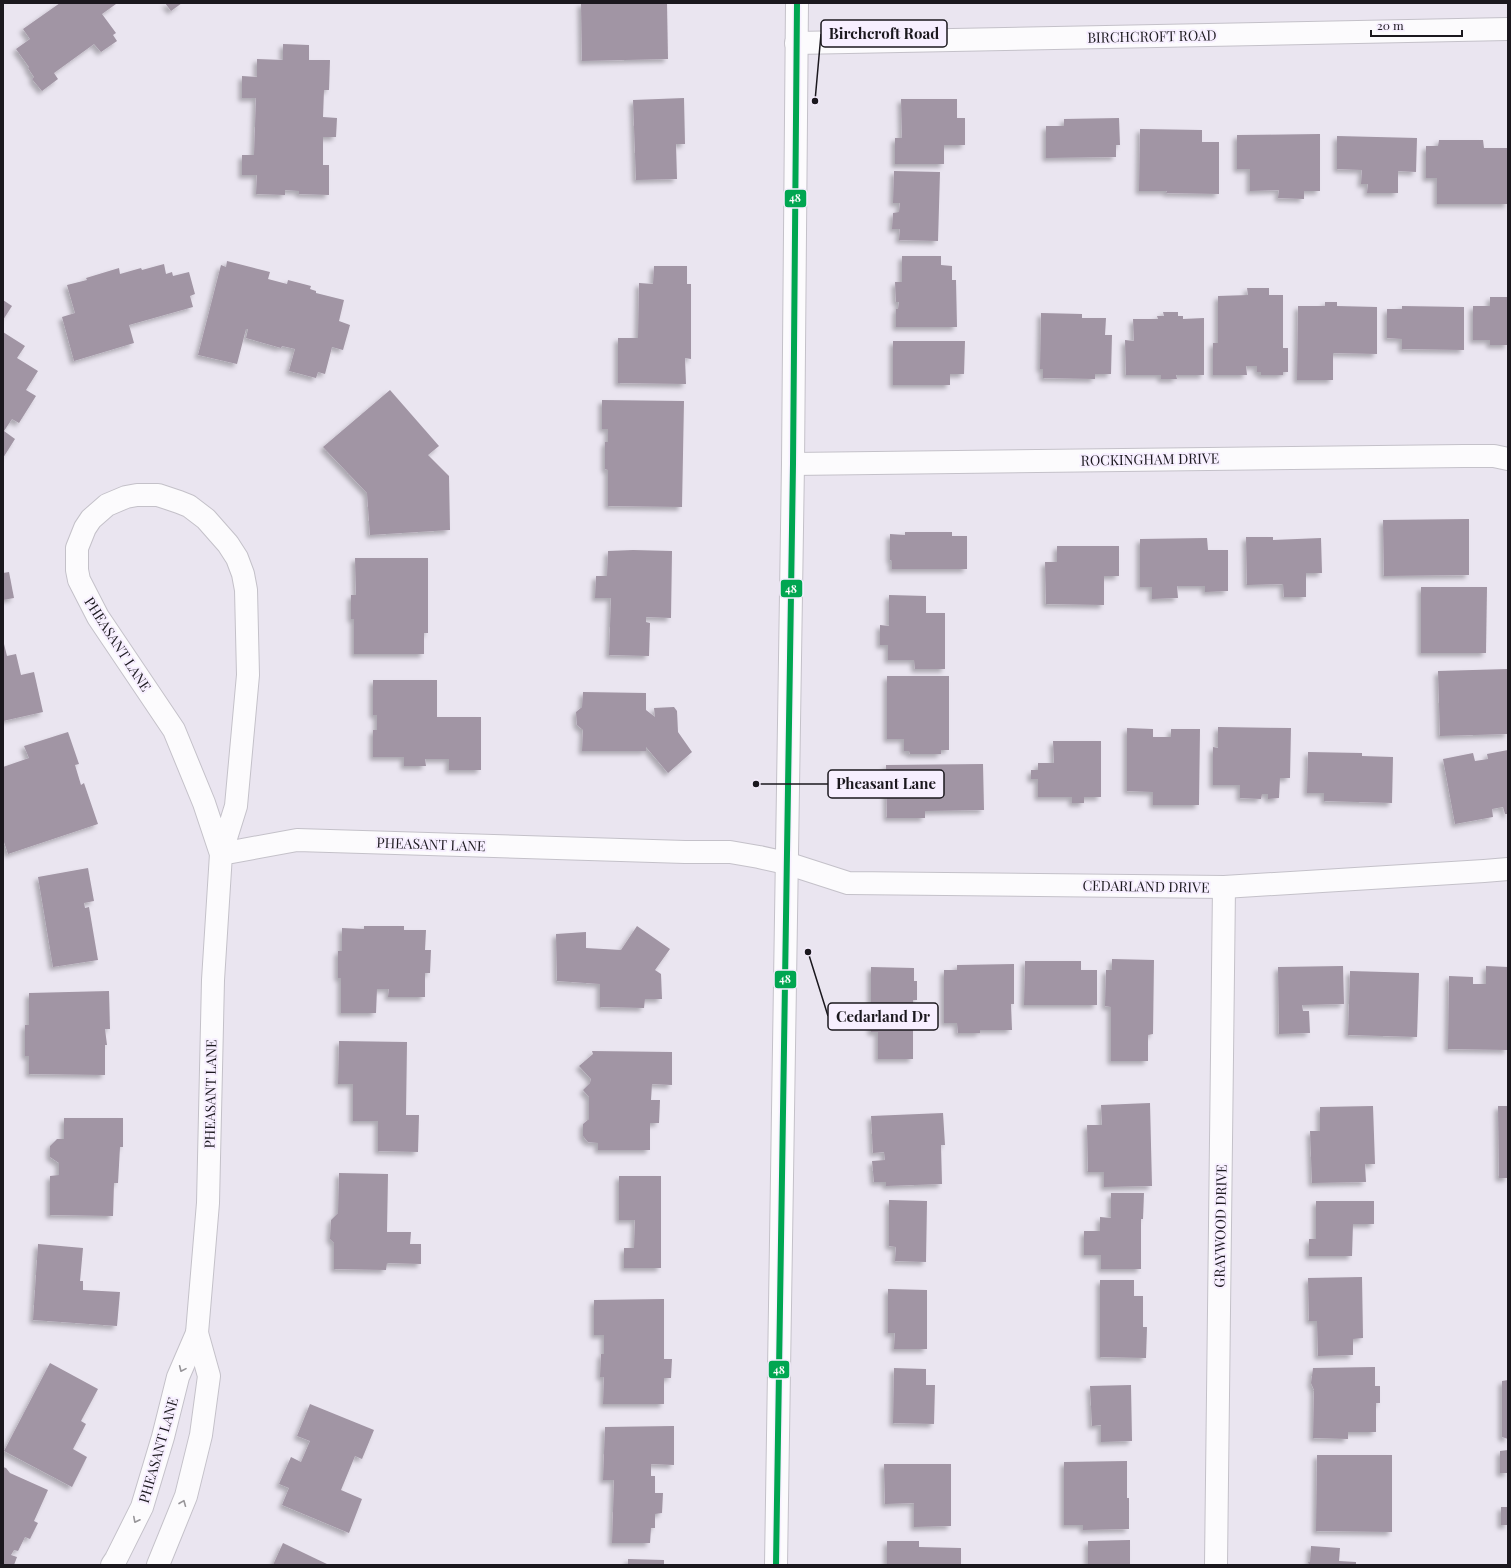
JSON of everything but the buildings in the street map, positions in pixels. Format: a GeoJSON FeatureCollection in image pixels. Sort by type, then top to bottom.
{"type":"FeatureCollection","features":[{"type":"Feature","properties":{"kind":"street"},"geometry":{"type":"LineString","coordinates":[[776,1565],[793,464],[796,3]]}},
{"type":"Feature","properties":{"kind":"street","name":"BIRCHCROFT ROAD"},"geometry":{"type":"LineString","coordinates":[[796,43],[1508,29]]}},
{"type":"Feature","properties":{"kind":"street","name":"ROCKINGHAM DRIVE"},"geometry":{"type":"LineString","coordinates":[[793,464],[1464,456],[1494,456],[1508,459]]}},
{"type":"Feature","properties":{"kind":"street","name":"PHEASANT LANE"},"geometry":{"type":"LineString","coordinates":[[158,1565],[186,1496],[201,1435],[209,1376],[198,1333],[208,1203],[213,980],[221,854],[236,806],[248,674],[246,590],[243,574],[237,558],[228,544],[206,519],[188,506],[169,498],[158,495],[137,495],[126,497],[107,505],[91,519],[85,528],[77,548],[77,570],[79,580],[98,617],[174,730],[204,803],[221,854]]}},
{"type":"Feature","properties":{"kind":"street","name":"PHEASANT LANE"},"geometry":{"type":"LineString","coordinates":[[221,854],[297,840],[669,852],[730,852],[786,862]]}},
{"type":"Feature","properties":{"kind":"street","name":"CEDARLAND DRIVE"},"geometry":{"type":"LineString","coordinates":[[786,862],[848,883],[1224,887],[1484,871],[1508,868]]}},
{"type":"Feature","properties":{"kind":"street","name":"GRAYWOOD DRIVE"},"geometry":{"type":"LineString","coordinates":[[1216,1565],[1224,887]]}},
{"type":"Feature","properties":{"kind":"street","name":"PHEASANT LANE"},"geometry":{"type":"LineString","coordinates":[[112,1565],[142,1507],[163,1437],[178,1377],[198,1333]]}},
{"type":"Feature","properties":{"kind":"transit line","name":"48"},"geometry":{"type":"LineString","coordinates":[[776,1565],[793,464],[797,3]]}},
{"type":"Feature","properties":{"kind":"place","name":"Birchcroft Road"},"geometry":{"type":"Point","coordinates":[815,101]}},
{"type":"Feature","properties":{"kind":"place","name":"Pheasant Lane"},"geometry":{"type":"Point","coordinates":[756,784]}},
{"type":"Feature","properties":{"kind":"place","name":"Cedarland Dr"},"geometry":{"type":"Point","coordinates":[808,952]}}]}
